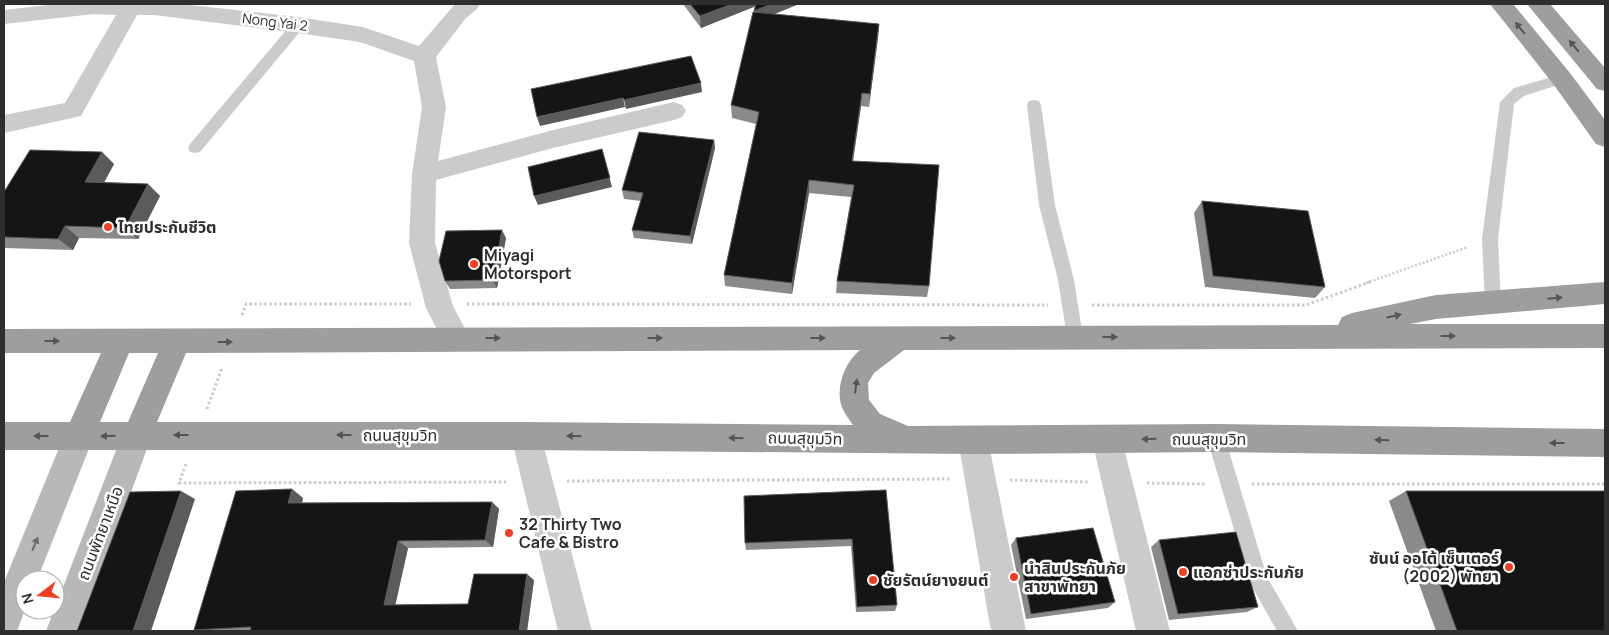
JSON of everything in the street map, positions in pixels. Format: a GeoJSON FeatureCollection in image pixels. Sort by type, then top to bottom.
{"type":"FeatureCollection","features":[{"type":"Feature","properties":{"kind":"highway"},"geometry":{"type":"LineString","coordinates":[[1501,4],[1562,79],[1605,138]]}},
{"type":"Feature","properties":{"kind":"highway"},"geometry":{"type":"LineString","coordinates":[[1538,4],[1605,83]]}},
{"type":"Feature","properties":{"kind":"highway"},"geometry":{"type":"LineString","coordinates":[[1562,79],[1605,124]]}},
{"type":"Feature","properties":{"kind":"highway"},"geometry":{"type":"LineString","coordinates":[[1295,337],[1436,307],[1605,293]]}},
{"type":"Feature","properties":{"kind":"highway"},"geometry":{"type":"LineString","coordinates":[[4,341],[121,340],[232,342],[456,338],[1605,336]]}},
{"type":"Feature","properties":{"kind":"highway"},"geometry":{"type":"LineString","coordinates":[[899,338],[864,364],[854,382],[855,404],[870,424],[907,440]]}},
{"type":"Feature","properties":{"kind":"highway"},"geometry":{"type":"LineString","coordinates":[[79,436],[121,340]]}},
{"type":"Feature","properties":{"kind":"highway"},"geometry":{"type":"LineString","coordinates":[[137,435],[177,341]]}},
{"type":"Feature","properties":{"kind":"highway","name":"ถนนสุขุมวิท"},"geometry":{"type":"LineString","coordinates":[[4,436],[526,436],[907,440],[1216,438],[1605,443]]}},
{"type":"Feature","properties":{"kind":"main road","name":"ถนนพัทยาเหนือ"},"geometry":{"type":"LineString","coordinates":[[63,631],[137,435]]}},
{"type":"Feature","properties":{"kind":"main road"},"geometry":{"type":"LineString","coordinates":[[4,622],[79,436]]}},
{"type":"Feature","properties":{"kind":"street"},"geometry":{"type":"LineString","coordinates":[[456,338],[439,304],[422,243],[424,174],[434,107],[424,56],[458,13],[469,4]]}},
{"type":"Feature","properties":{"kind":"street","name":"Nong Yai 2"},"geometry":{"type":"LineString","coordinates":[[4,17],[94,7],[154,8],[298,25],[363,35],[424,56]]}},
{"type":"Feature","properties":{"kind":"street"},"geometry":{"type":"LineString","coordinates":[[4,124],[73,110],[131,7]]}},
{"type":"Feature","properties":{"kind":"street"},"geometry":{"type":"LineString","coordinates":[[424,174],[553,139],[674,111]]}},
{"type":"Feature","properties":{"kind":"street"},"geometry":{"type":"LineString","coordinates":[[526,436],[575,631]]}},
{"type":"Feature","properties":{"kind":"street"},"geometry":{"type":"LineString","coordinates":[[973,440],[1009,631]]}},
{"type":"Feature","properties":{"kind":"street"},"geometry":{"type":"LineString","coordinates":[[1107,440],[1153,631]]}},
{"type":"Feature","properties":{"kind":"lane"},"geometry":{"type":"LineString","coordinates":[[195,148],[298,25]]}},
{"type":"Feature","properties":{"kind":"lane"},"geometry":{"type":"LineString","coordinates":[[1493,303],[1490,239],[1507,102],[1519,92],[1562,79]]}},
{"type":"Feature","properties":{"kind":"lane"},"geometry":{"type":"LineString","coordinates":[[1034,105],[1047,204],[1066,280],[1075,337]]}},
{"type":"Feature","properties":{"kind":"lane"},"geometry":{"type":"LineString","coordinates":[[1216,438],[1259,581],[1288,631]]}},
{"type":"Feature","properties":{"kind":"path"},"geometry":{"type":"LineString","coordinates":[[1490,239],[1306,305],[246,304],[179,483],[980,480],[1230,484],[1605,484]]}},
{"type":"Feature","properties":{"kind":"building"},"geometry":{"type":"Polygon","coordinates":[[[690,4],[732,4],[700,16],[690,4]]]}},
{"type":"Feature","properties":{"kind":"building"},"geometry":{"type":"Polygon","coordinates":[[[756,4],[771,4],[754,11],[756,4]]]}},
{"type":"Feature","properties":{"kind":"building"},"geometry":{"type":"Polygon","coordinates":[[[753,12],[879,24],[870,94],[862,93],[852,161],[939,165],[929,286],[837,281],[854,185],[809,180],[792,283],[724,275],[759,112],[731,105],[753,12]]]}},
{"type":"Feature","properties":{"kind":"building"},"geometry":{"type":"Polygon","coordinates":[[[691,56],[701,83],[537,117],[531,89],[691,56]]]}},
{"type":"Feature","properties":{"kind":"building"},"geometry":{"type":"Polygon","coordinates":[[[639,132],[714,140],[690,236],[632,230],[643,193],[622,190],[639,132]]]}},
{"type":"Feature","properties":{"kind":"building"},"geometry":{"type":"Polygon","coordinates":[[[602,149],[610,178],[534,196],[528,167],[602,149]]]}},
{"type":"Feature","properties":{"kind":"building"},"geometry":{"type":"Polygon","coordinates":[[[30,150],[102,152],[85,182],[148,184],[125,228],[65,226],[58,239],[4,237],[4,192],[30,150]]]}},
{"type":"Feature","properties":{"kind":"building"},"geometry":{"type":"Polygon","coordinates":[[[1202,201],[1308,211],[1325,287],[1213,276],[1202,201]]]}},
{"type":"Feature","properties":{"kind":"building","name":"Miyagi Motorsport"},"geometry":{"type":"Polygon","coordinates":[[[502,230],[493,280],[445,281],[439,261],[446,231],[502,230]]]}},
{"type":"Feature","properties":{"kind":"building"},"geometry":{"type":"Polygon","coordinates":[[[292,489],[288,503],[492,502],[485,540],[398,541],[384,605],[468,604],[474,574],[527,574],[519,631],[250,631],[251,627],[194,630],[236,491],[292,489]]]}},
{"type":"Feature","properties":{"kind":"building","name":"ชัยรัตน์ยางยนต์"},"geometry":{"type":"Polygon","coordinates":[[[886,490],[897,605],[857,607],[852,539],[745,543],[744,496],[886,490]]]}},
{"type":"Feature","properties":{"kind":"building"},"geometry":{"type":"Polygon","coordinates":[[[181,491],[133,631],[77,631],[130,492],[181,491]]]}},
{"type":"Feature","properties":{"kind":"building","name":"ซันน์ ออโต้ เซ็นเตอร์ (2002) พัทยา"},"geometry":{"type":"Polygon","coordinates":[[[1406,491],[1605,491],[1605,631],[1457,631],[1406,491]]]}},
{"type":"Feature","properties":{"kind":"building"},"geometry":{"type":"Polygon","coordinates":[[[1093,528],[1115,602],[1031,614],[1016,538],[1093,528]]]}},
{"type":"Feature","properties":{"kind":"building"},"geometry":{"type":"Polygon","coordinates":[[[1236,532],[1258,607],[1178,614],[1159,540],[1236,532]]]}},
{"type":"Feature","properties":{"kind":"place","name":"ไทยประกันชีวิต"},"geometry":{"type":"Point","coordinates":[108,227]}},
{"type":"Feature","properties":{"kind":"place","name":"Miyagi Motorsport"},"geometry":{"type":"Point","coordinates":[474,264]}},
{"type":"Feature","properties":{"kind":"place","name":"32 Thirty Two Cafe & Bistro"},"geometry":{"type":"Point","coordinates":[509,533]}},
{"type":"Feature","properties":{"kind":"place","name":"ซันน์ ออโต้ เซ็นเตอร์ (2002) พัทยา"},"geometry":{"type":"Point","coordinates":[1509,567]}},
{"type":"Feature","properties":{"kind":"place","name":"แอกซ่าประกันภัย"},"geometry":{"type":"Point","coordinates":[1183,572]}},
{"type":"Feature","properties":{"kind":"place","name":"นำสินประกันภัย สาขาพัทยา"},"geometry":{"type":"Point","coordinates":[1014,577]}},
{"type":"Feature","properties":{"kind":"place","name":"ชัยรัตน์ยางยนต์"},"geometry":{"type":"Point","coordinates":[873,580]}}]}
